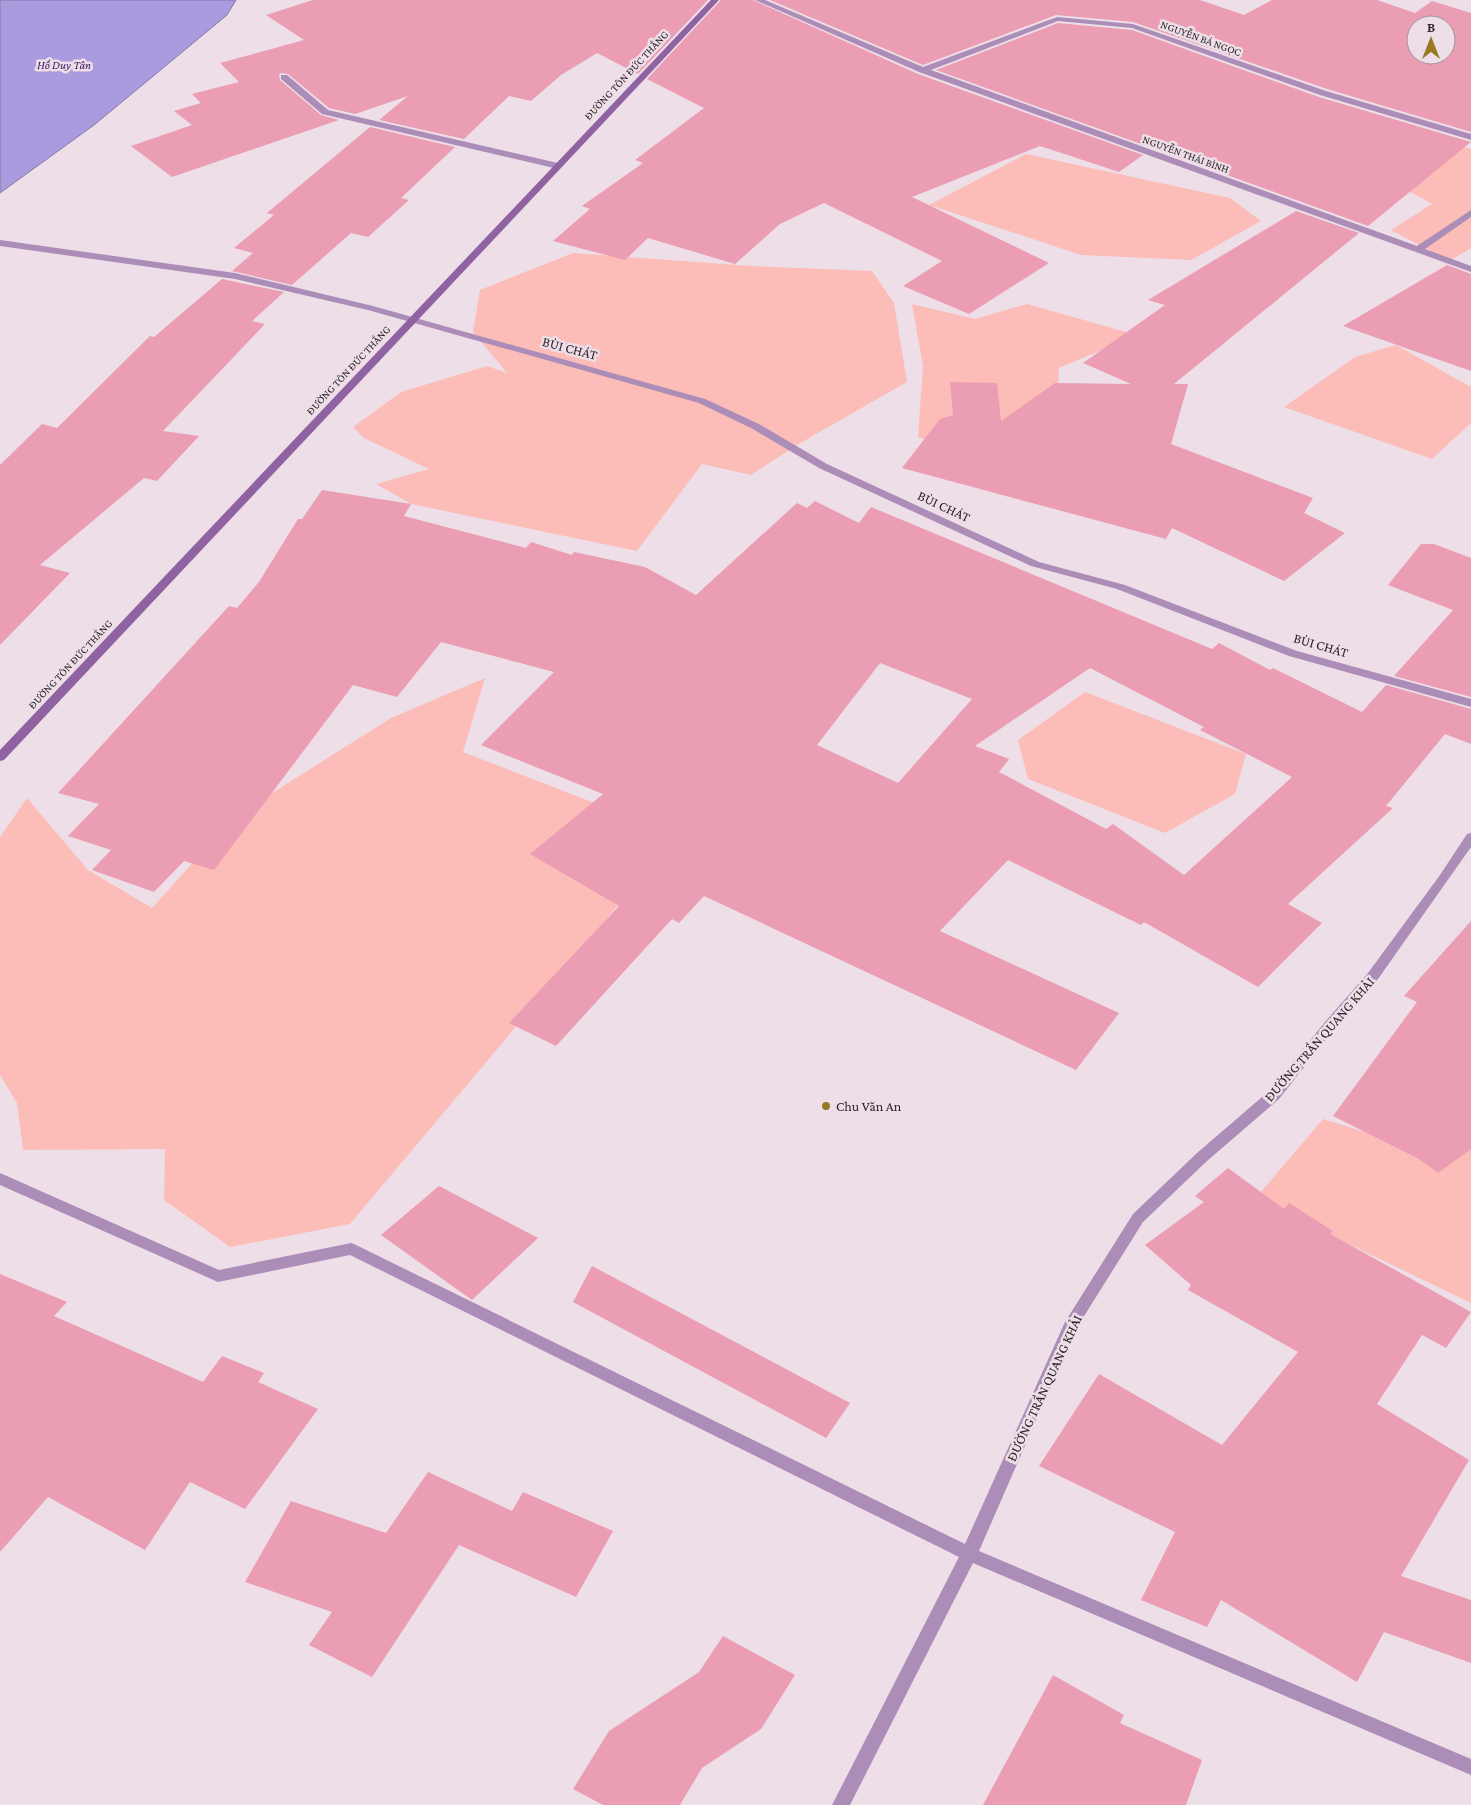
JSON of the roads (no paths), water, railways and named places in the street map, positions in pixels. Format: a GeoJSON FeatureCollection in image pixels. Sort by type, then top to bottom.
{"type":"FeatureCollection","features":[{"type":"Feature","properties":{"kind":"street","name":"ĐƯỜNG TÔN ĐỨC THẮNG"},"geometry":{"type":"LineString","coordinates":[[0,757],[714,0]]}},
{"type":"Feature","properties":{"kind":"street","name":"NGUYỄN THÁI BÌNH"},"geometry":{"type":"LineString","coordinates":[[760,0],[894,60],[1471,269]]}},
{"type":"Feature","properties":{"kind":"street","name":"NGUYỄN BÁ NGỌC"},"geometry":{"type":"LineString","coordinates":[[922,70],[1057,19],[1132,26],[1323,93],[1471,137]]}},
{"type":"Feature","properties":{"kind":"street"},"geometry":{"type":"LineString","coordinates":[[284,77],[325,112],[558,166]]}},
{"type":"Feature","properties":{"kind":"street"},"geometry":{"type":"LineString","coordinates":[[1418,250],[1471,212]]}},
{"type":"Feature","properties":{"kind":"street","name":"BÙI CHÁT"},"geometry":{"type":"LineString","coordinates":[[0,243],[137,260],[235,276],[370,308],[702,401],[756,426],[823,466],[1035,564],[1121,587],[1293,654],[1471,703]]}},
{"type":"Feature","properties":{"kind":"street","name":"ĐƯỜNG TRẦN QUANG KHẢI"},"geometry":{"type":"LineString","coordinates":[[841,1805],[969,1554],[1070,1326],[1138,1218],[1202,1158],[1274,1095],[1330,1025],[1373,976],[1444,878],[1471,837]]}},
{"type":"Feature","properties":{"kind":"street"},"geometry":{"type":"LineString","coordinates":[[0,1179],[218,1276],[351,1249],[969,1554],[1471,1767]]}},
{"type":"Feature","properties":{"kind":"water","name":"Hồ Duy Tân"},"geometry":{"type":"Polygon","coordinates":[[[0,0],[236,0],[227,15],[94,125],[0,193],[0,0]]]}},
{"type":"Feature","properties":{"kind":"place","name":"Chu Văn An"},"geometry":{"type":"Point","coordinates":[826,1106]}}]}
